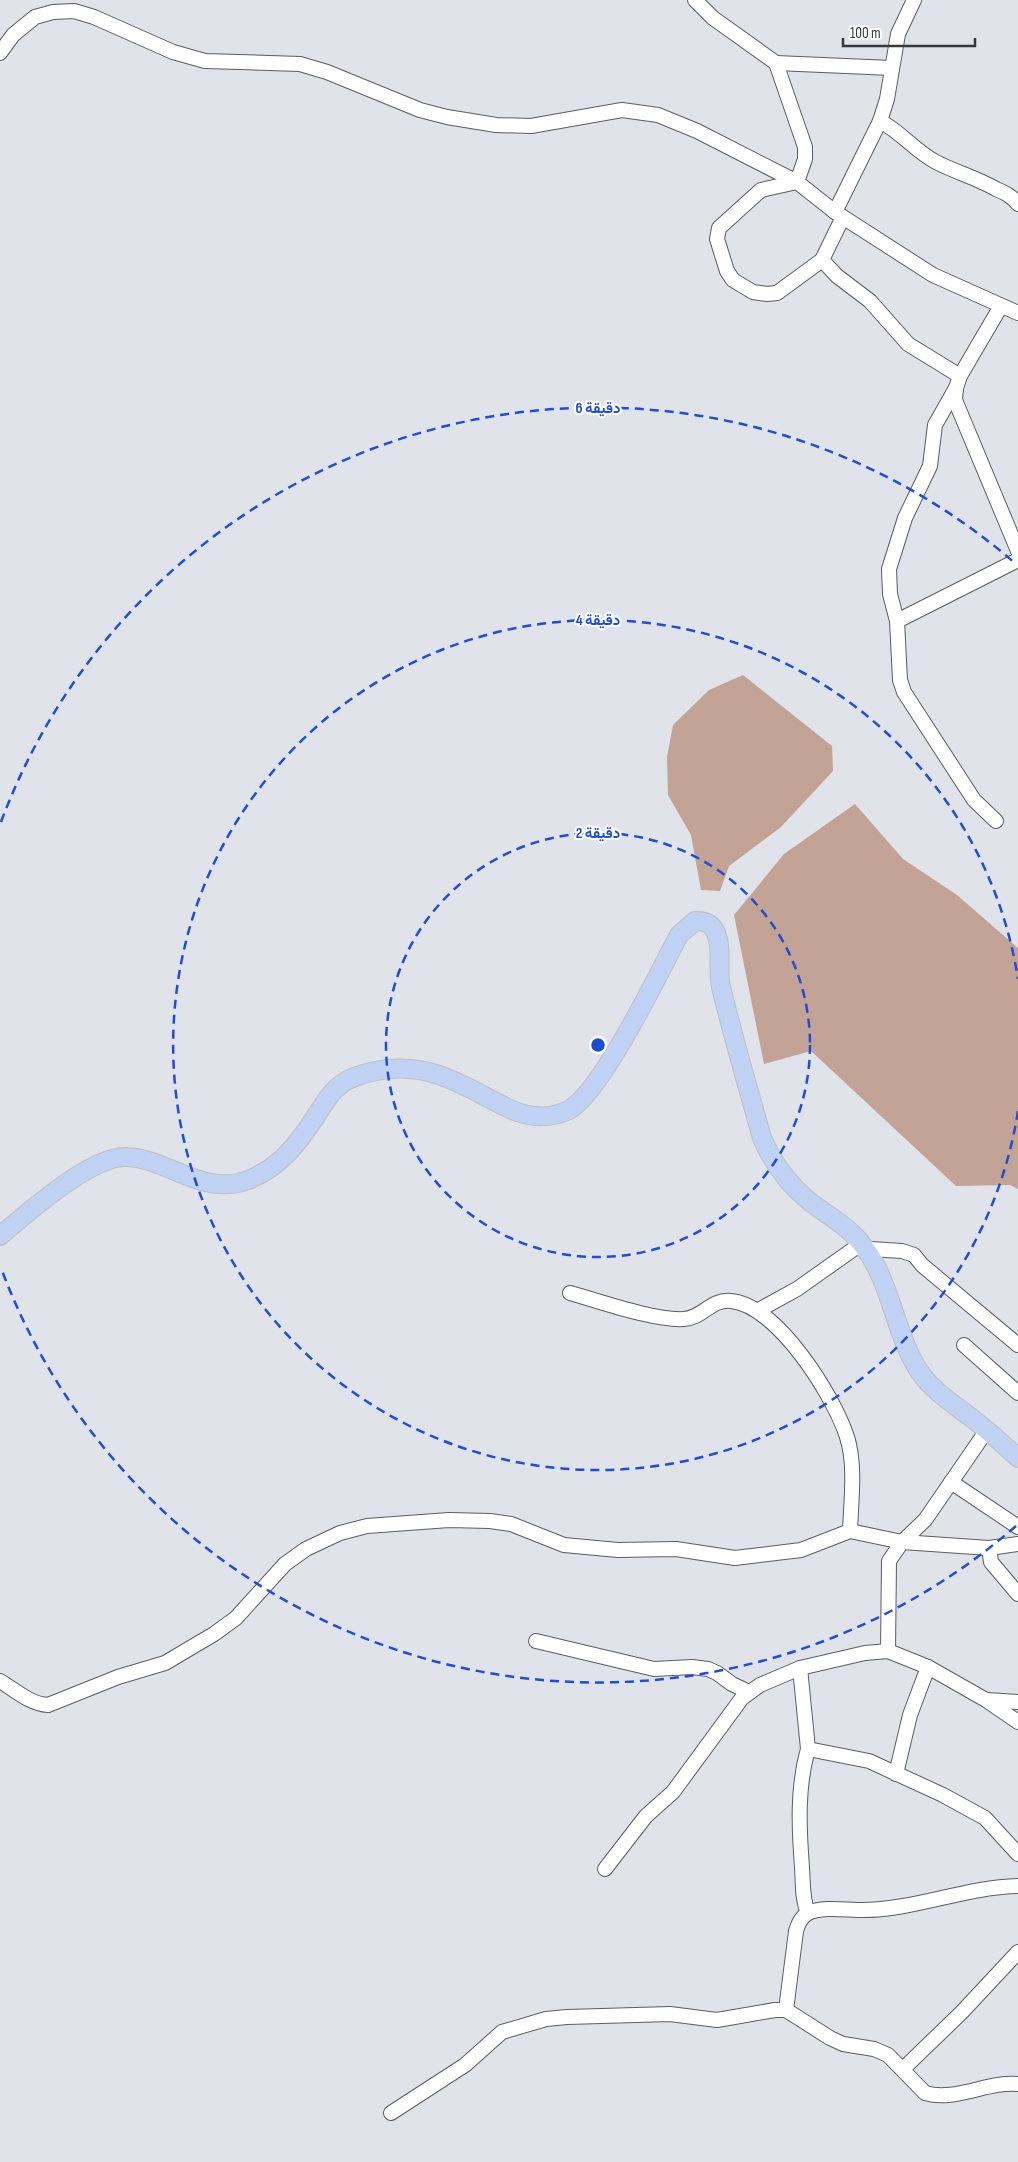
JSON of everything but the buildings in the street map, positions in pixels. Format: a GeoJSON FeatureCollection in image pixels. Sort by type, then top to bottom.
{"type":"FeatureCollection","features":[{"type":"Feature","properties":{"kind":"main road"},"geometry":{"type":"LineString","coordinates":[[0,1236],[35,1205],[84,1172],[125,1156],[151,1162],[202,1182],[218,1185],[246,1180],[264,1172],[288,1154],[301,1139],[331,1094],[343,1082],[372,1072],[412,1069],[435,1073],[459,1082],[512,1110],[529,1116],[544,1117],[570,1109],[602,1076],[679,935],[695,921],[711,925],[716,934],[720,984],[762,1138],[770,1157],[779,1171],[809,1201],[830,1214],[865,1247],[882,1276],[910,1355],[930,1385],[987,1430],[1018,1458]]}},
{"type":"Feature","properties":{"kind":"street"},"geometry":{"type":"LineString","coordinates":[[695,0],[713,18],[776,64],[802,132],[805,146],[804,159],[797,182]]}},
{"type":"Feature","properties":{"kind":"street"},"geometry":{"type":"LineString","coordinates":[[797,182],[761,190],[719,228],[716,239],[727,271],[733,280],[753,292],[777,293],[822,260],[839,215],[880,122],[888,99],[892,68],[902,23],[914,0]]}},
{"type":"Feature","properties":{"kind":"street"},"geometry":{"type":"LineString","coordinates":[[0,53],[13,35],[35,16],[52,12],[74,11],[94,17],[173,52],[204,61],[300,64],[326,72],[420,110],[447,117],[496,125],[531,126],[622,110],[658,115],[697,131],[797,182],[839,215],[932,274],[1010,310]]}},
{"type":"Feature","properties":{"kind":"street"},"geometry":{"type":"LineString","coordinates":[[776,64],[892,68]]}},
{"type":"Feature","properties":{"kind":"street"},"geometry":{"type":"LineString","coordinates":[[880,122],[902,135],[910,144],[935,161],[993,187],[1012,197],[1018,204]]}},
{"type":"Feature","properties":{"kind":"street"},"geometry":{"type":"LineString","coordinates":[[822,260],[837,276],[870,301],[908,344],[958,382]]}},
{"type":"Feature","properties":{"kind":"street"},"geometry":{"type":"LineString","coordinates":[[996,821],[974,800],[904,692],[900,680],[897,621],[890,594],[889,569],[905,518],[930,466],[935,425],[958,382],[1018,298]]}},
{"type":"Feature","properties":{"kind":"street"},"geometry":{"type":"LineString","coordinates":[[958,382],[956,400],[1018,551]]}},
{"type":"Feature","properties":{"kind":"street"},"geometry":{"type":"LineString","coordinates":[[897,621],[1018,560]]}},
{"type":"Feature","properties":{"kind":"street"},"geometry":{"type":"LineString","coordinates":[[757,1311],[797,1289],[850,1250],[865,1247],[902,1251],[914,1254],[922,1266],[1018,1344]]}},
{"type":"Feature","properties":{"kind":"street"},"geometry":{"type":"LineString","coordinates":[[570,1293],[646,1314],[682,1320],[695,1318],[714,1302],[730,1300],[742,1303],[757,1311],[797,1348],[827,1391],[847,1438],[851,1463],[850,1531]]}},
{"type":"Feature","properties":{"kind":"street"},"geometry":{"type":"LineString","coordinates":[[964,1345],[1018,1393]]}},
{"type":"Feature","properties":{"kind":"street"},"geometry":{"type":"LineString","coordinates":[[888,1651],[889,1562],[902,1542],[925,1520],[987,1430]]}},
{"type":"Feature","properties":{"kind":"street"},"geometry":{"type":"LineString","coordinates":[[950,1482],[1018,1527]]}},
{"type":"Feature","properties":{"kind":"street"},"geometry":{"type":"LineString","coordinates":[[0,1681],[28,1699],[40,1705],[48,1705],[118,1677],[165,1663],[214,1634],[236,1618],[285,1564],[306,1549],[340,1533],[367,1526],[412,1522],[490,1520],[511,1524],[564,1545],[618,1550],[676,1549],[735,1558],[800,1550],[850,1531],[902,1542],[988,1548],[1018,1544]]}},
{"type":"Feature","properties":{"kind":"street"},"geometry":{"type":"LineString","coordinates":[[988,1548],[991,1562],[1018,1594]]}},
{"type":"Feature","properties":{"kind":"street"},"geometry":{"type":"LineString","coordinates":[[536,1641],[654,1669],[692,1667],[708,1669],[749,1692]]}},
{"type":"Feature","properties":{"kind":"street"},"geometry":{"type":"LineString","coordinates":[[605,1870],[646,1816],[673,1792],[742,1698],[760,1684],[800,1668],[865,1653],[888,1651],[928,1667],[986,1700],[1018,1722]]}},
{"type":"Feature","properties":{"kind":"street"},"geometry":{"type":"LineString","coordinates":[[896,1774],[910,1715],[928,1667]]}},
{"type":"Feature","properties":{"kind":"street"},"geometry":{"type":"LineString","coordinates":[[800,1668],[808,1749],[800,1797],[799,1828],[804,1895],[808,1913]]}},
{"type":"Feature","properties":{"kind":"street"},"geometry":{"type":"LineString","coordinates":[[986,1700],[1018,1702]]}},
{"type":"Feature","properties":{"kind":"street"},"geometry":{"type":"LineString","coordinates":[[808,1749],[869,1762],[943,1795],[985,1818],[1018,1854]]}},
{"type":"Feature","properties":{"kind":"street"},"geometry":{"type":"LineString","coordinates":[[786,2010],[796,1931],[799,1920],[808,1913],[821,1910],[890,1908],[958,1893],[1018,1886]]}},
{"type":"Feature","properties":{"kind":"street"},"geometry":{"type":"LineString","coordinates":[[903,2069],[962,2012],[1018,1952]]}},
{"type":"Feature","properties":{"kind":"street"},"geometry":{"type":"LineString","coordinates":[[391,2113],[465,2065],[502,2032],[518,2025],[568,2017],[670,2014],[717,2020],[775,2010],[786,2010],[830,2038],[843,2044],[874,2049],[888,2055],[903,2069],[917,2087],[932,2095],[1018,2084]]}},
{"type":"Feature","properties":{"kind":"shaded area"},"geometry":{"type":"Polygon","coordinates":[[[743,675],[832,746],[833,771],[781,827],[729,866],[720,891],[701,890],[691,835],[668,795],[667,757],[673,725],[709,690],[743,675]]]}},
{"type":"Feature","properties":{"kind":"shaded area"},"geometry":{"type":"Polygon","coordinates":[[[855,804],[903,859],[957,895],[1018,948],[1018,1189],[1010,1185],[956,1186],[811,1051],[764,1064],[734,915],[784,854],[855,804]]]}}]}
